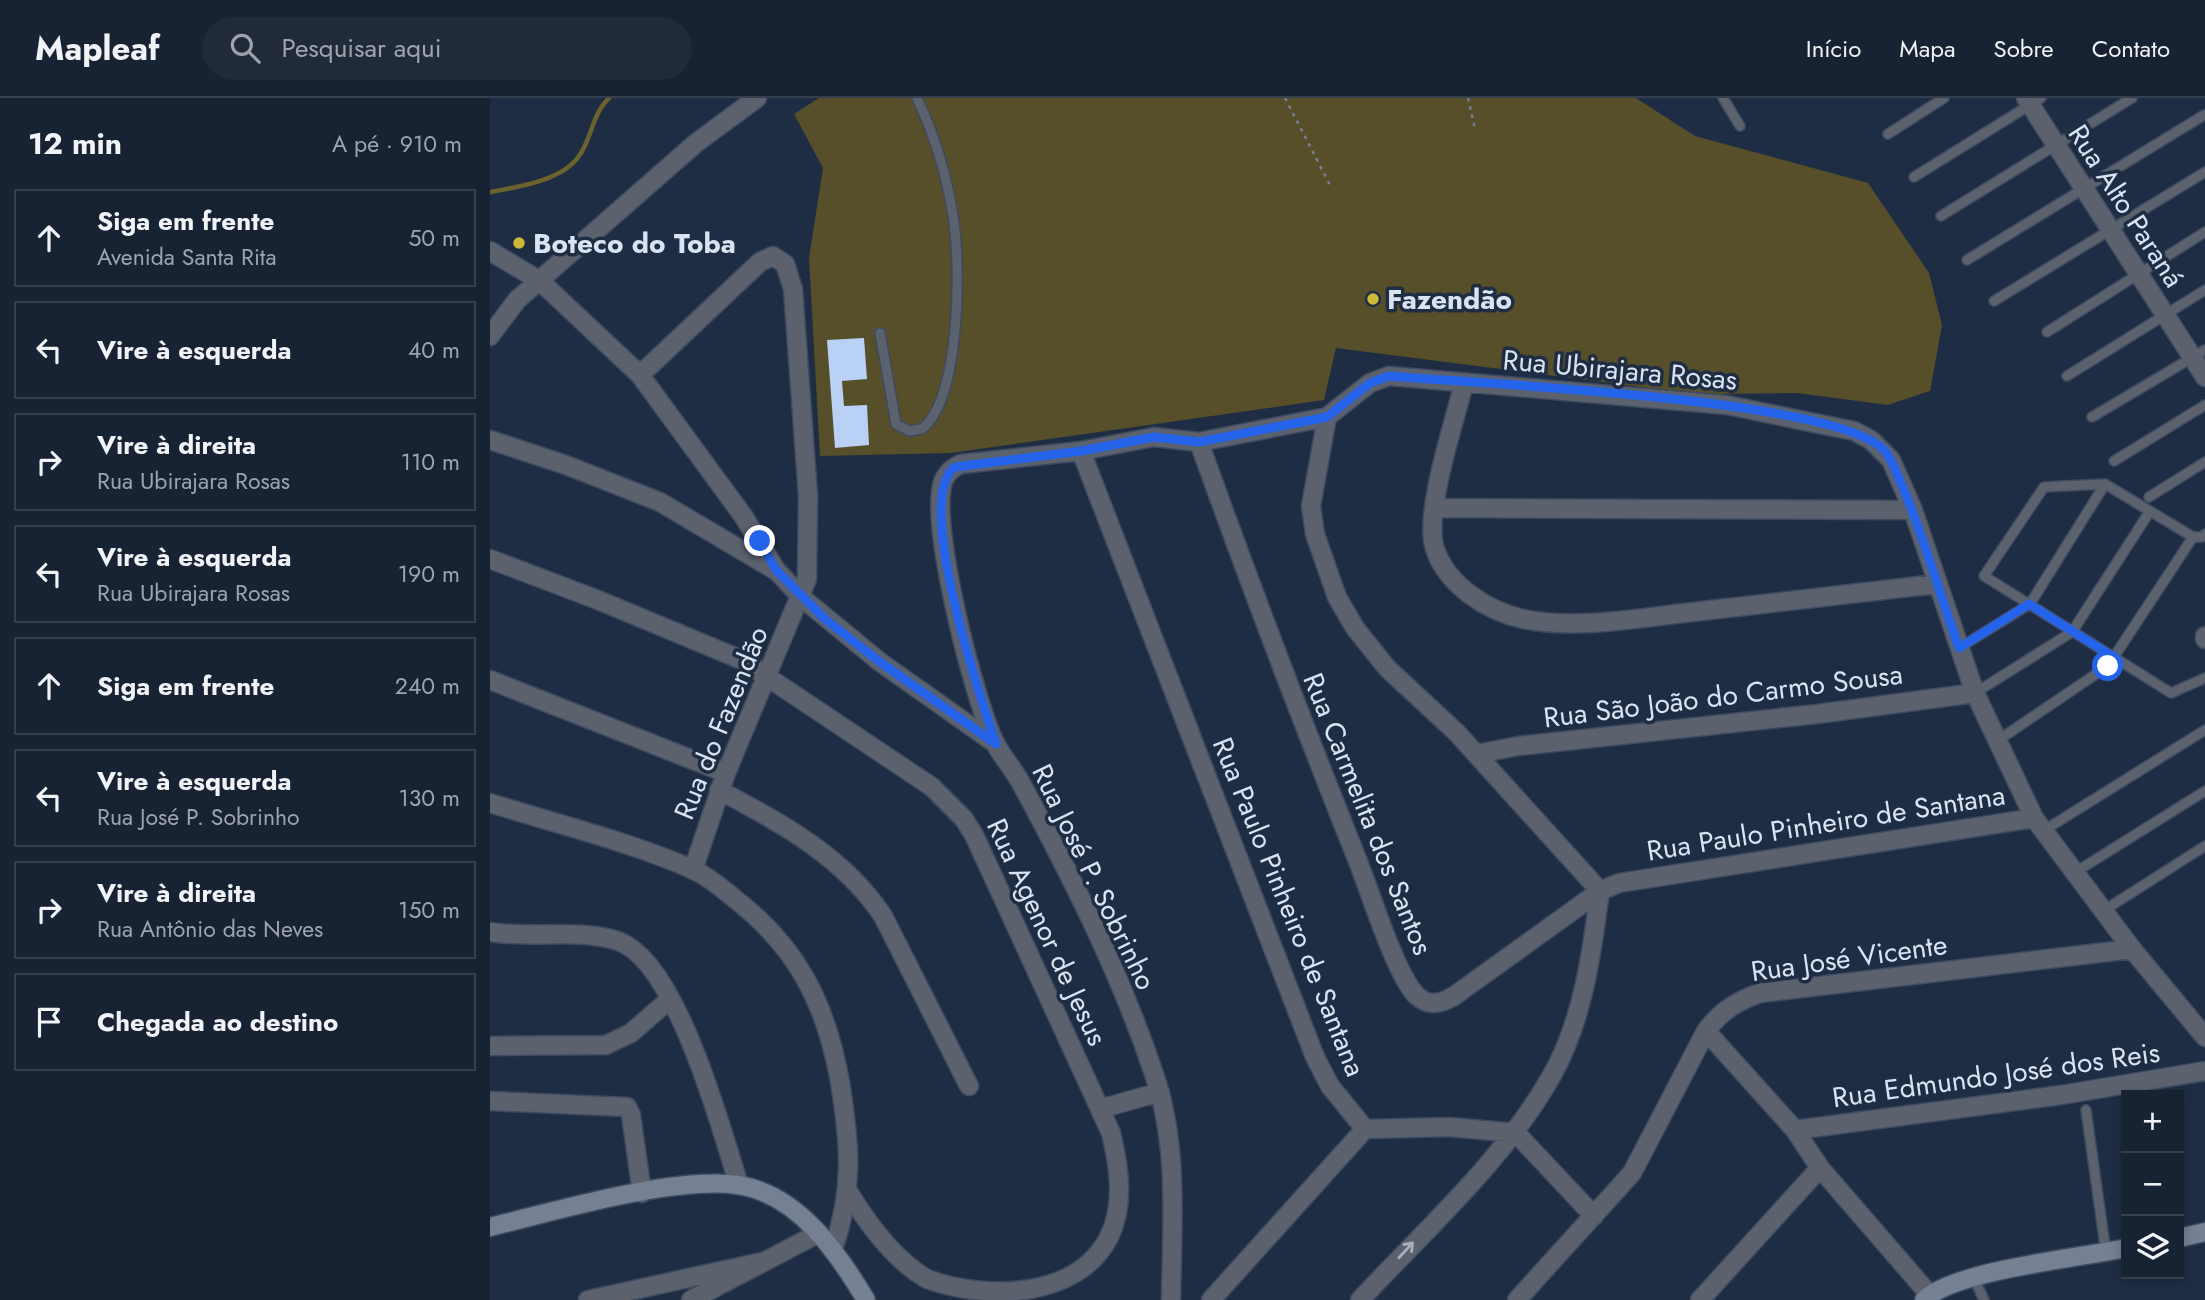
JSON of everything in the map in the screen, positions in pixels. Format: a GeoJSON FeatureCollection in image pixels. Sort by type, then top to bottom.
{"type":"FeatureCollection","features":[{"type":"Feature","properties":{"kind":"main road"},"geometry":{"type":"LineString","coordinates":[[490,1227],[642,1193],[704,1185],[739,1185],[782,1204],[819,1233],[833,1249],[866,1300]]}},
{"type":"Feature","properties":{"kind":"main road"},"geometry":{"type":"LineString","coordinates":[[2184,1237],[2205,1232]]}},
{"type":"Feature","properties":{"kind":"main road"},"geometry":{"type":"LineString","coordinates":[[1927,1297],[1974,1278],[2121,1249]]}},
{"type":"Feature","properties":{"kind":"street"},"geometry":{"type":"LineString","coordinates":[[490,336],[517,300],[696,144],[757,98]]}},
{"type":"Feature","properties":{"kind":"street","name":"Rua Alto Paraná"},"geometry":{"type":"LineString","coordinates":[[2032,100],[2055,144],[2138,274],[2165,315],[2199,354],[2205,377]]}},
{"type":"Feature","properties":{"kind":"street"},"geometry":{"type":"LineString","coordinates":[[490,251],[540,281],[640,375],[723,487],[776,570],[801,597],[880,662],[996,744]]}},
{"type":"Feature","properties":{"kind":"street","name":"Rua do Fazendão"},"geometry":{"type":"LineString","coordinates":[[640,375],[760,262],[773,256],[785,264],[793,289],[808,496],[808,569],[801,597],[765,673],[719,790],[693,870]]}},
{"type":"Feature","properties":{"kind":"street","name":"Rua Ubirajara Rosas"},"geometry":{"type":"LineString","coordinates":[[1327,417],[1380,378],[1727,405],[1854,431],[1884,450],[1913,510],[1975,693],[2038,824],[2132,949],[2205,1037]]}},
{"type":"Feature","properties":{"kind":"street"},"geometry":{"type":"LineString","coordinates":[[1464,383],[1434,508],[1432,536],[1434,548],[1452,576],[1483,604],[1500,612],[1537,621],[1627,620],[1936,584]]}},
{"type":"Feature","properties":{"kind":"street"},"geometry":{"type":"LineString","coordinates":[[1081,451],[1154,437],[1199,442],[1327,417],[1311,506],[1315,534],[1337,597],[1355,628],[1387,668],[1478,754],[1600,891],[1592,944],[1570,1033],[1553,1073],[1516,1133],[1360,1300]]}},
{"type":"Feature","properties":{"kind":"street"},"geometry":{"type":"LineString","coordinates":[[490,440],[566,465],[660,502],[776,570]]}},
{"type":"Feature","properties":{"kind":"street","name":"Rua Carmelita dos Santos"},"geometry":{"type":"LineString","coordinates":[[1199,442],[1263,621],[1385,929],[1415,993],[1423,1001],[1444,1002],[1600,891]]}},
{"type":"Feature","properties":{"kind":"street","name":"Rua José P. Sobrinho"},"geometry":{"type":"LineString","coordinates":[[1081,451],[961,464],[950,470],[943,483],[943,533],[950,588],[996,744],[1021,783],[1113,971],[1160,1092],[1173,1182],[1171,1300]]}},
{"type":"Feature","properties":{"kind":"street","name":"Rua Paulo Pinheiro de Santana"},"geometry":{"type":"LineString","coordinates":[[1081,451],[1315,1057],[1330,1086],[1365,1129]]}},
{"type":"Feature","properties":{"kind":"street"},"geometry":{"type":"LineString","coordinates":[[1434,508],[1913,510]]}},
{"type":"Feature","properties":{"kind":"street","name":"Rua Agenor de Jesus"},"geometry":{"type":"LineString","coordinates":[[490,559],[704,643],[765,673],[912,772],[964,819],[987,860],[1100,1109],[1117,1155],[1119,1180],[1113,1227],[1098,1255],[1079,1273],[1039,1292],[997,1300],[944,1288],[925,1278],[886,1243],[849,1193]]}},
{"type":"Feature","properties":{"kind":"street"},"geometry":{"type":"LineString","coordinates":[[490,680],[726,773]]}},
{"type":"Feature","properties":{"kind":"street","name":"Rua São João do Carmo Sousa"},"geometry":{"type":"LineString","coordinates":[[1478,754],[1518,746],[1817,714],[1975,693]]}},
{"type":"Feature","properties":{"kind":"street"},"geometry":{"type":"LineString","coordinates":[[719,790],[824,851],[858,881],[883,916],[969,1086]]}},
{"type":"Feature","properties":{"kind":"street"},"geometry":{"type":"LineString","coordinates":[[490,803],[693,870],[732,896],[778,936],[812,988],[836,1059],[846,1121],[849,1193],[833,1249]]}},
{"type":"Feature","properties":{"kind":"street","name":"Rua Paulo Pinheiro de Santana"},"geometry":{"type":"LineString","coordinates":[[1600,891],[1636,878],[2038,824]]}},
{"type":"Feature","properties":{"kind":"street"},"geometry":{"type":"LineString","coordinates":[[490,932],[617,941],[638,953],[670,999],[707,1082],[739,1185]]}},
{"type":"Feature","properties":{"kind":"street","name":"Rua José Vicente"},"geometry":{"type":"LineString","coordinates":[[1517,1300],[1632,1173],[1706,1031],[1727,1009],[1760,993],[2132,949]]}},
{"type":"Feature","properties":{"kind":"street"},"geometry":{"type":"LineString","coordinates":[[490,1046],[606,1045],[631,1033],[670,999]]}},
{"type":"Feature","properties":{"kind":"street"},"geometry":{"type":"LineString","coordinates":[[1706,1031],[1795,1130],[1820,1168],[1927,1297]]}},
{"type":"Feature","properties":{"kind":"street","name":"Rua Edmundo José dos Reis"},"geometry":{"type":"LineString","coordinates":[[1795,1130],[2061,1096],[2205,1072]]}},
{"type":"Feature","properties":{"kind":"street"},"geometry":{"type":"LineString","coordinates":[[1100,1109],[1160,1092]]}},
{"type":"Feature","properties":{"kind":"street"},"geometry":{"type":"LineString","coordinates":[[490,1101],[627,1107],[634,1128],[642,1193]]}},
{"type":"Feature","properties":{"kind":"street"},"geometry":{"type":"LineString","coordinates":[[1211,1300],[1365,1129],[1450,1127],[1516,1133],[1594,1216]]}},
{"type":"Feature","properties":{"kind":"street"},"geometry":{"type":"LineString","coordinates":[[1700,1300],[1820,1168]]}},
{"type":"Feature","properties":{"kind":"street"},"geometry":{"type":"LineString","coordinates":[[691,1300],[819,1233]]}},
{"type":"Feature","properties":{"kind":"street"},"geometry":{"type":"LineString","coordinates":[[588,1300],[762,1262]]}},
{"type":"Feature","properties":{"kind":"lane"},"geometry":{"type":"LineString","coordinates":[[880,333],[896,424],[909,431],[922,429],[937,412],[950,368],[957,264],[954,218],[947,184],[917,98]]}},
{"type":"Feature","properties":{"kind":"lane"},"geometry":{"type":"LineString","coordinates":[[1723,98],[1740,126]]}},
{"type":"Feature","properties":{"kind":"lane"},"geometry":{"type":"LineString","coordinates":[[1888,134],[1944,98]]}},
{"type":"Feature","properties":{"kind":"lane"},"geometry":{"type":"LineString","coordinates":[[1941,216],[2133,98]]}},
{"type":"Feature","properties":{"kind":"lane"},"geometry":{"type":"LineString","coordinates":[[1914,177],[2032,100]]}},
{"type":"Feature","properties":{"kind":"lane"},"geometry":{"type":"LineString","coordinates":[[1967,260],[2204,115]]}},
{"type":"Feature","properties":{"kind":"lane"},"geometry":{"type":"LineString","coordinates":[[1994,301],[2205,172]]}},
{"type":"Feature","properties":{"kind":"lane"},"geometry":{"type":"LineString","coordinates":[[2047,332],[2205,232]]}},
{"type":"Feature","properties":{"kind":"lane"},"geometry":{"type":"LineString","coordinates":[[2067,376],[2205,290]]}},
{"type":"Feature","properties":{"kind":"lane"},"geometry":{"type":"LineString","coordinates":[[2092,417],[2199,354]]}},
{"type":"Feature","properties":{"kind":"lane"},"geometry":{"type":"LineString","coordinates":[[2115,461],[2205,405]]}},
{"type":"Feature","properties":{"kind":"lane"},"geometry":{"type":"LineString","coordinates":[[2148,497],[2205,462]]}},
{"type":"Feature","properties":{"kind":"lane"},"geometry":{"type":"LineString","coordinates":[[1959,648],[2029,604],[2105,484]]}},
{"type":"Feature","properties":{"kind":"lane"},"geometry":{"type":"LineString","coordinates":[[2205,534],[2202,537],[2193,537],[2105,484],[2044,487],[1984,576],[2171,693],[2205,678]]}},
{"type":"Feature","properties":{"kind":"lane"},"geometry":{"type":"LineString","coordinates":[[1975,693],[2072,632],[2150,511]]}},
{"type":"Feature","properties":{"kind":"lane"},"geometry":{"type":"LineString","coordinates":[[1997,741],[2115,658],[2193,537]]}},
{"type":"Feature","properties":{"kind":"lane"},"geometry":{"type":"LineString","coordinates":[[2038,824],[2205,730]]}},
{"type":"Feature","properties":{"kind":"lane"},"geometry":{"type":"LineString","coordinates":[[2074,873],[2205,791]]}},
{"type":"Feature","properties":{"kind":"lane"},"geometry":{"type":"LineString","coordinates":[[2103,911],[2205,846]]}},
{"type":"Feature","properties":{"kind":"lane"},"geometry":{"type":"LineString","coordinates":[[2086,1110],[2106,1253]]}},
{"type":"Feature","properties":{"kind":"lane"},"geometry":{"type":"LineString","coordinates":[[1974,1278],[1984,1300]]}},
{"type":"Feature","properties":{"kind":"path"},"geometry":{"type":"LineString","coordinates":[[1284,98],[1331,187]]}},
{"type":"Feature","properties":{"kind":"path"},"geometry":{"type":"LineString","coordinates":[[1468,98],[1475,129]]}},
{"type":"Feature","properties":{"kind":"shaded area","name":"Fazendão"},"geometry":{"type":"Polygon","coordinates":[[[819,98],[1636,98],[1695,136],[1868,183],[1929,273],[1942,325],[1930,391],[1888,405],[1797,393],[1696,394],[1336,348],[1324,400],[951,453],[820,456],[809,258],[823,168],[794,114],[819,98]]]}},
{"type":"Feature","properties":{"kind":"building"},"geometry":{"type":"Polygon","coordinates":[[[864,338],[867,379],[842,381],[844,406],[867,405],[869,445],[835,448],[827,340],[864,338]]]}},
{"type":"Feature","properties":{"kind":"waterway"},"geometry":{"type":"LineString","coordinates":[[490,192],[538,182],[571,165],[583,149],[599,111],[609,98]]}},
{"type":"Feature","properties":{"kind":"place","name":"Boteco do Toba"},"geometry":{"type":"Point","coordinates":[519,243]}},
{"type":"Feature","properties":{"kind":"place","name":"Fazendão"},"geometry":{"type":"Point","coordinates":[1373,299]}},
{"type":"Feature","properties":{"kind":"route"},"geometry":{"type":"LineString","coordinates":[[760,541],[776,570],[825,619],[880,662],[996,744],[950,588],[941,491],[946,475],[955,467],[961,464],[1013,461],[1081,451],[1162,436],[1199,442],[1269,426],[1327,417],[1370,383],[1389,376],[1624,395],[1727,405],[1807,419],[1854,431],[1871,440],[1884,450],[1891,460],[1913,510],[1959,648],[2024,610],[2029,604],[2115,658],[2108,666]]}}]}
